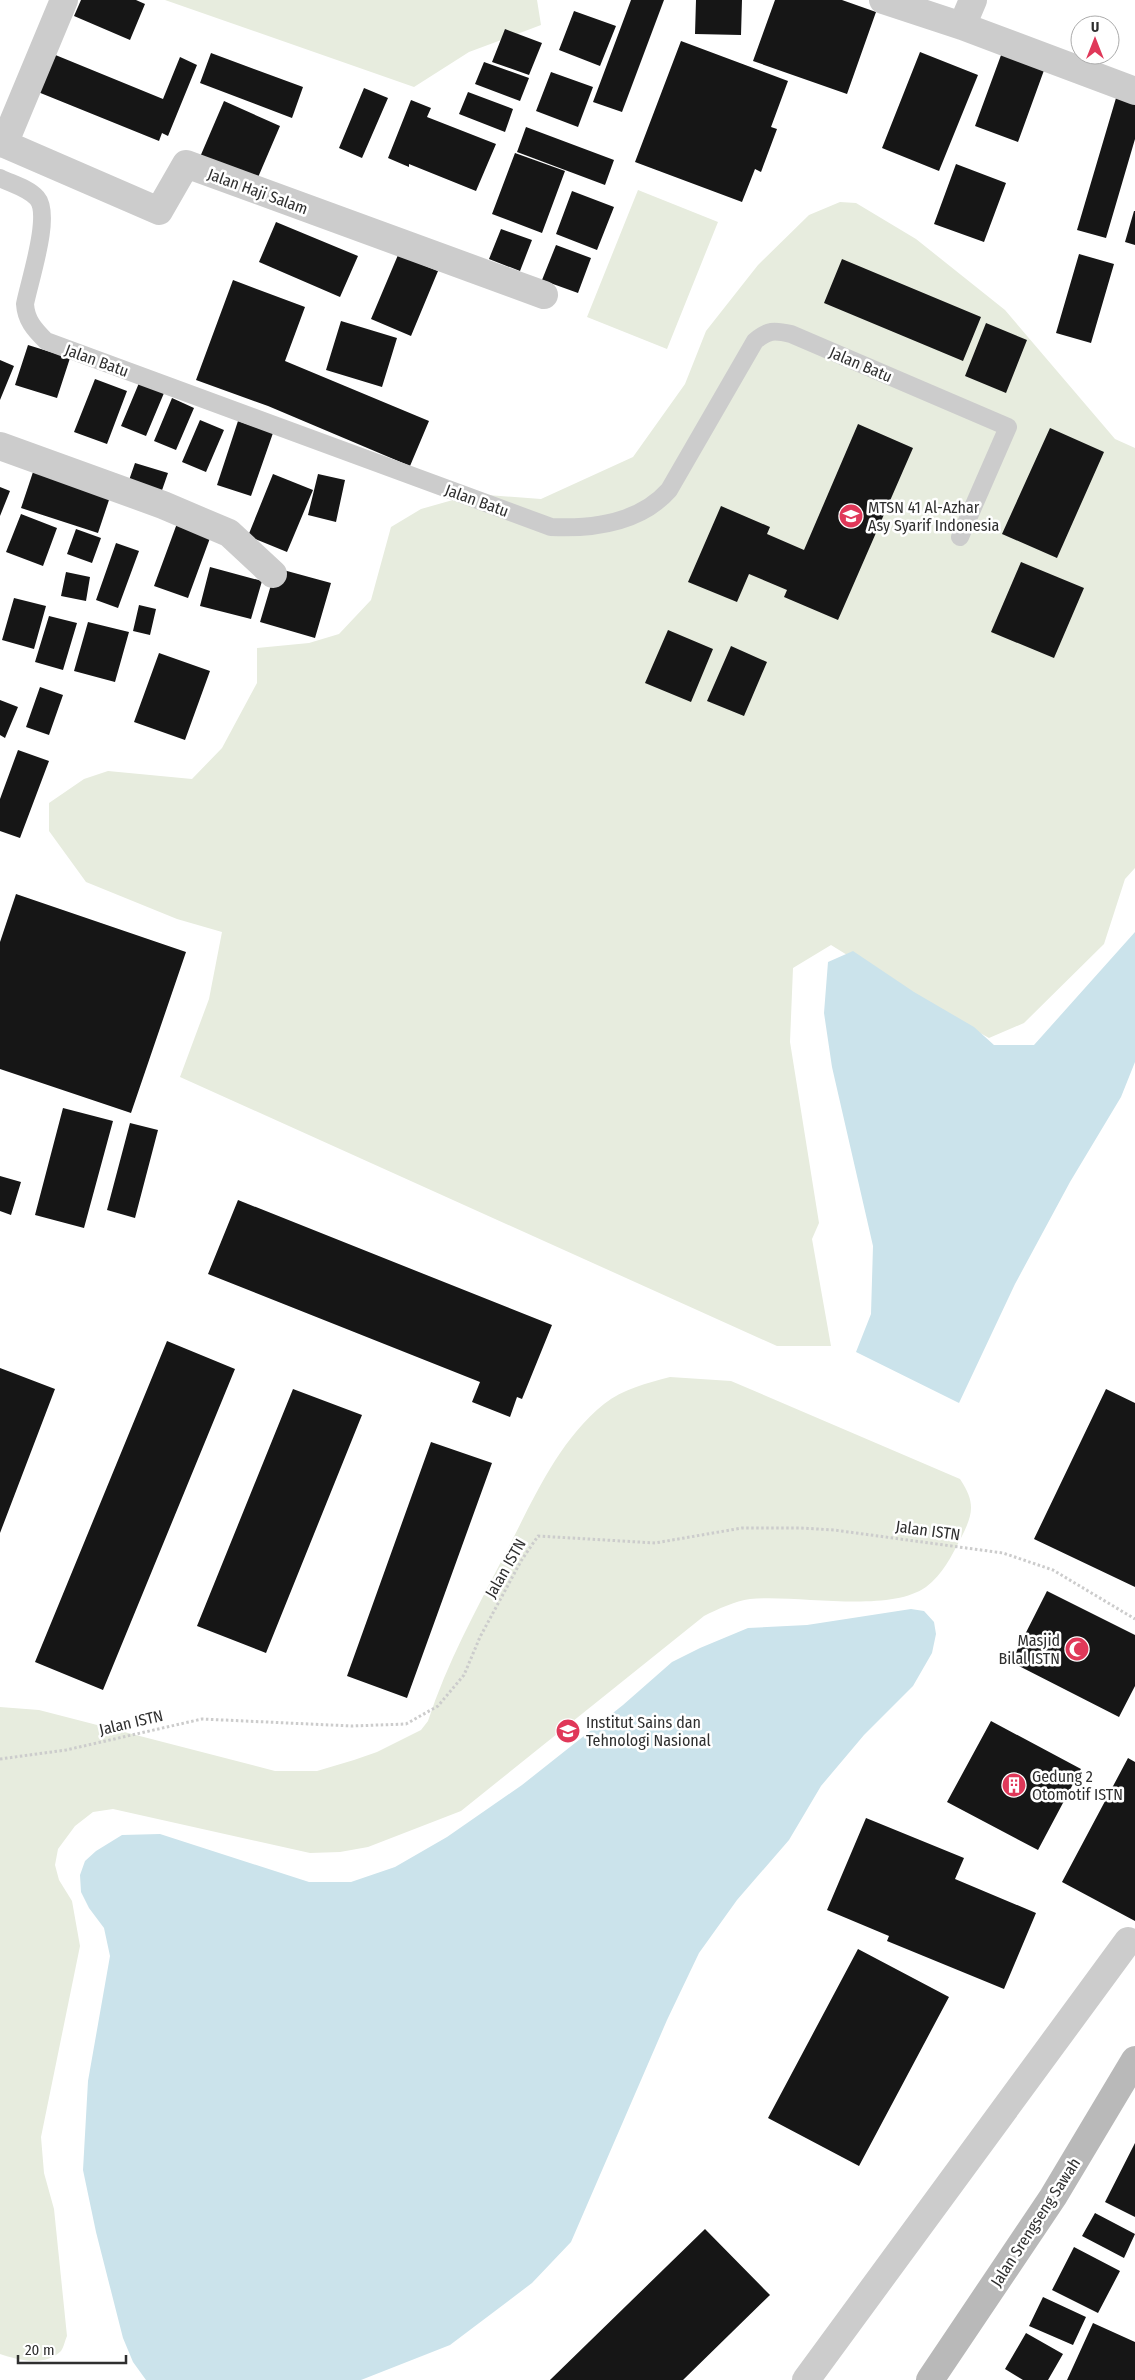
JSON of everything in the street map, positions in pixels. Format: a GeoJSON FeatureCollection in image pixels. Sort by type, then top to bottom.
{"type":"FeatureCollection","features":[{"type":"Feature","properties":{"kind":"street"},"geometry":{"type":"LineString","coordinates":[[2,143],[64,0]]}},
{"type":"Feature","properties":{"kind":"street"},"geometry":{"type":"LineString","coordinates":[[883,0],[962,26],[1135,91]]}},
{"type":"Feature","properties":{"kind":"street"},"geometry":{"type":"LineString","coordinates":[[962,26],[973,0]]}},
{"type":"Feature","properties":{"kind":"street","name":"Jalan Haji Salam"},"geometry":{"type":"LineString","coordinates":[[2,143],[158,211],[186,164],[544,295]]}},
{"type":"Feature","properties":{"kind":"street"},"geometry":{"type":"LineString","coordinates":[[0,446],[163,505],[228,533],[273,574]]}},
{"type":"Feature","properties":{"kind":"street"},"geometry":{"type":"LineString","coordinates":[[806,2380],[1128,1941]]}},
{"type":"Feature","properties":{"kind":"street","name":"Jalan Srengseng Sawah"},"geometry":{"type":"LineString","coordinates":[[930,2380],[1053,2197],[1135,2060]]}},
{"type":"Feature","properties":{"kind":"lane","name":"Jalan Batu"},"geometry":{"type":"LineString","coordinates":[[0,178],[24,188],[37,198],[42,208],[42,223],[25,304],[26,314],[32,326],[46,341],[551,527],[584,528],[614,522],[658,503],[669,490],[755,341],[766,332],[774,330],[791,334],[1008,427],[960,537]]}},
{"type":"Feature","properties":{"kind":"path","name":"Jalan ISTN"},"geometry":{"type":"LineString","coordinates":[[0,1759],[66,1750],[202,1719],[352,1726],[406,1724],[438,1706],[464,1675],[480,1637],[521,1561],[538,1536],[655,1543],[742,1528],[801,1528],[834,1530],[1004,1553],[1052,1570],[1135,1620]]}},
{"type":"Feature","properties":{"kind":"shaded area"},"geometry":{"type":"Polygon","coordinates":[[[165,0],[537,0],[541,25],[469,52],[414,87],[165,0]]]}},
{"type":"Feature","properties":{"kind":"shaded area"},"geometry":{"type":"Polygon","coordinates":[[[638,190],[718,222],[667,349],[587,317],[638,190]]]}},
{"type":"Feature","properties":{"kind":"shaded area"},"geometry":{"type":"Polygon","coordinates":[[[840,202],[856,203],[916,239],[1005,310],[1115,439],[1135,448],[1135,868],[1125,879],[1104,944],[1024,1023],[989,1038],[902,989],[831,945],[793,968],[790,1042],[819,1223],[812,1239],[831,1346],[777,1346],[180,1077],[209,999],[222,932],[177,919],[86,882],[49,831],[49,803],[84,779],[108,771],[192,779],[222,748],[257,683],[257,648],[309,643],[339,634],[371,600],[391,527],[421,509],[474,494],[541,499],[633,457],[685,384],[706,331],[758,265],[809,215],[840,202]]]}},
{"type":"Feature","properties":{"kind":"shaded area"},"geometry":{"type":"Polygon","coordinates":[[[670,1377],[731,1381],[960,1479],[971,1502],[970,1515],[961,1538],[946,1565],[926,1587],[909,1595],[889,1600],[750,1599],[733,1603],[709,1613],[461,1811],[368,1847],[340,1852],[310,1853],[113,1809],[93,1812],[75,1826],[58,1849],[55,1865],[59,1880],[72,1901],[80,1946],[41,2137],[44,2173],[54,2209],[67,2336],[61,2351],[47,2359],[31,2361],[0,2354],[0,1707],[39,1710],[275,1771],[317,1771],[377,1752],[421,1730],[428,1721],[444,1678],[473,1617],[546,1475],[572,1437],[604,1404],[619,1394],[670,1377]]]}},
{"type":"Feature","properties":{"kind":"water"},"geometry":{"type":"Polygon","coordinates":[[[1135,932],[1135,1062],[1121,1097],[1070,1182],[1015,1284],[959,1403],[856,1352],[871,1314],[873,1246],[832,1067],[824,1013],[828,962],[853,951],[914,992],[974,1027],[994,1045],[1034,1045],[1135,932]]]}},
{"type":"Feature","properties":{"kind":"water"},"geometry":{"type":"Polygon","coordinates":[[[911,1609],[924,1611],[934,1622],[936,1634],[932,1653],[913,1686],[864,1735],[821,1786],[789,1840],[737,1900],[699,1953],[667,2020],[571,2242],[532,2283],[450,2345],[361,2380],[146,2380],[133,2362],[123,2338],[96,2232],[83,2170],[88,2081],[110,1956],[104,1928],[89,1908],[81,1892],[80,1875],[85,1861],[96,1851],[122,1835],[160,1834],[309,1882],[351,1882],[395,1867],[447,1837],[522,1785],[623,1705],[672,1662],[700,1648],[748,1628],[807,1625],[911,1609]]]}},
{"type":"Feature","properties":{"kind":"building"},"geometry":{"type":"Polygon","coordinates":[[[81,0],[136,0],[145,4],[130,40],[74,16],[81,0]]]}},
{"type":"Feature","properties":{"kind":"building"},"geometry":{"type":"Polygon","coordinates":[[[631,0],[664,0],[622,112],[593,102],[631,0]]]}},
{"type":"Feature","properties":{"kind":"building"},"geometry":{"type":"Polygon","coordinates":[[[696,0],[742,0],[741,35],[695,34],[696,0]]]}},
{"type":"Feature","properties":{"kind":"building"},"geometry":{"type":"Polygon","coordinates":[[[775,0],[842,0],[876,12],[847,94],[753,61],[775,0]]]}},
{"type":"Feature","properties":{"kind":"building"},"geometry":{"type":"Polygon","coordinates":[[[574,11],[616,26],[600,66],[559,50],[574,11]]]}},
{"type":"Feature","properties":{"kind":"building"},"geometry":{"type":"Polygon","coordinates":[[[505,29],[542,43],[529,75],[492,62],[505,29]]]}},
{"type":"Feature","properties":{"kind":"building"},"geometry":{"type":"Polygon","coordinates":[[[681,41],[788,81],[771,127],[777,129],[761,172],[755,169],[742,202],[635,162],[681,41]]]}},
{"type":"Feature","properties":{"kind":"building"},"geometry":{"type":"Polygon","coordinates":[[[1004,47],[1047,62],[1018,142],[975,126],[1004,47]]]}},
{"type":"Feature","properties":{"kind":"building"},"geometry":{"type":"Polygon","coordinates":[[[920,52],[978,75],[939,171],[882,148],[920,52]]]}},
{"type":"Feature","properties":{"kind":"building"},"geometry":{"type":"Polygon","coordinates":[[[211,53],[303,87],[292,118],[200,83],[211,53]]]}},
{"type":"Feature","properties":{"kind":"building"},"geometry":{"type":"Polygon","coordinates":[[[53,54],[163,99],[180,57],[197,65],[168,136],[162,133],[159,141],[38,92],[53,54]]]}},
{"type":"Feature","properties":{"kind":"building"},"geometry":{"type":"Polygon","coordinates":[[[484,62],[529,78],[520,101],[475,84],[484,62]]]}},
{"type":"Feature","properties":{"kind":"building"},"geometry":{"type":"Polygon","coordinates":[[[551,72],[593,87],[578,127],[536,111],[551,72]]]}},
{"type":"Feature","properties":{"kind":"building"},"geometry":{"type":"Polygon","coordinates":[[[364,88],[388,98],[362,158],[339,148],[364,88]]]}},
{"type":"Feature","properties":{"kind":"building"},"geometry":{"type":"Polygon","coordinates":[[[468,92],[513,109],[505,132],[459,114],[468,92]]]}},
{"type":"Feature","properties":{"kind":"building"},"geometry":{"type":"Polygon","coordinates":[[[1116,98],[1135,103],[1135,139],[1106,238],[1077,230],[1116,98]]]}},
{"type":"Feature","properties":{"kind":"building"},"geometry":{"type":"Polygon","coordinates":[[[411,100],[431,108],[427,117],[496,144],[476,191],[409,164],[409,167],[388,158],[411,100]]]}},
{"type":"Feature","properties":{"kind":"building"},"geometry":{"type":"Polygon","coordinates":[[[224,101],[280,126],[256,182],[200,157],[224,101]]]}},
{"type":"Feature","properties":{"kind":"building"},"geometry":{"type":"Polygon","coordinates":[[[526,127],[614,160],[605,185],[517,152],[526,127]]]}},
{"type":"Feature","properties":{"kind":"building"},"geometry":{"type":"Polygon","coordinates":[[[515,153],[565,171],[542,233],[492,214],[515,153]]]}},
{"type":"Feature","properties":{"kind":"building"},"geometry":{"type":"Polygon","coordinates":[[[956,164],[1006,183],[984,242],[934,224],[956,164]]]}},
{"type":"Feature","properties":{"kind":"building"},"geometry":{"type":"Polygon","coordinates":[[[572,191],[614,207],[597,250],[556,234],[572,191]]]}},
{"type":"Feature","properties":{"kind":"building"},"geometry":{"type":"Polygon","coordinates":[[[1135,211],[1135,245],[1125,242],[1135,211]]]}},
{"type":"Feature","properties":{"kind":"building"},"geometry":{"type":"Polygon","coordinates":[[[276,222],[358,256],[340,297],[259,262],[276,222]]]}},
{"type":"Feature","properties":{"kind":"building"},"geometry":{"type":"Polygon","coordinates":[[[501,229],[532,240],[520,271],[489,259],[501,229]]]}},
{"type":"Feature","properties":{"kind":"building"},"geometry":{"type":"Polygon","coordinates":[[[556,245],[591,258],[578,293],[542,280],[556,245]]]}},
{"type":"Feature","properties":{"kind":"building"},"geometry":{"type":"Polygon","coordinates":[[[1079,254],[1114,264],[1091,343],[1056,333],[1079,254]]]}},
{"type":"Feature","properties":{"kind":"building"},"geometry":{"type":"Polygon","coordinates":[[[398,255],[438,271],[411,336],[371,319],[398,255]]]}},
{"type":"Feature","properties":{"kind":"building"},"geometry":{"type":"Polygon","coordinates":[[[842,259],[981,317],[963,361],[824,303],[842,259]]]}},
{"type":"Feature","properties":{"kind":"building"},"geometry":{"type":"Polygon","coordinates":[[[233,280],[305,307],[285,361],[429,421],[410,466],[268,406],[196,380],[233,280]]]}},
{"type":"Feature","properties":{"kind":"building"},"geometry":{"type":"Polygon","coordinates":[[[341,321],[397,338],[382,387],[326,370],[341,321]]]}},
{"type":"Feature","properties":{"kind":"building"},"geometry":{"type":"Polygon","coordinates":[[[986,323],[1027,340],[1006,393],[965,376],[986,323]]]}},
{"type":"Feature","properties":{"kind":"building"},"geometry":{"type":"Polygon","coordinates":[[[28,345],[70,358],[57,398],[15,385],[28,345]]]}},
{"type":"Feature","properties":{"kind":"building"},"geometry":{"type":"Polygon","coordinates":[[[0,360],[14,366],[0,400],[0,360]]]}},
{"type":"Feature","properties":{"kind":"building"},"geometry":{"type":"Polygon","coordinates":[[[95,379],[127,391],[107,444],[74,432],[95,379]]]}},
{"type":"Feature","properties":{"kind":"building"},"geometry":{"type":"Polygon","coordinates":[[[139,383],[164,393],[146,436],[121,426],[139,383]]]}},
{"type":"Feature","properties":{"kind":"building"},"geometry":{"type":"Polygon","coordinates":[[[172,398],[194,408],[176,450],[154,441],[172,398]]]}},
{"type":"Feature","properties":{"kind":"building"},"geometry":{"type":"Polygon","coordinates":[[[200,420],[224,430],[206,472],[182,462],[200,420]]]}},
{"type":"Feature","properties":{"kind":"building"},"geometry":{"type":"Polygon","coordinates":[[[238,421],[273,433],[251,496],[217,485],[238,421]]]}},
{"type":"Feature","properties":{"kind":"building","name":"MTSN 41 Al-Azhar Asy Syarif Indonesia"},"geometry":{"type":"Polygon","coordinates":[[[858,424],[913,448],[838,620],[784,597],[787,590],[749,574],[737,602],[688,582],[721,506],[770,527],[767,534],[804,550],[858,424]]]}},
{"type":"Feature","properties":{"kind":"building"},"geometry":{"type":"Polygon","coordinates":[[[1050,428],[1104,452],[1057,558],[1002,534],[1050,428]]]}},
{"type":"Feature","properties":{"kind":"building"},"geometry":{"type":"Polygon","coordinates":[[[135,463],[168,473],[160,496],[127,486],[135,463]]]}},
{"type":"Feature","properties":{"kind":"building"},"geometry":{"type":"Polygon","coordinates":[[[34,469],[111,494],[98,533],[21,508],[34,469]]]}},
{"type":"Feature","properties":{"kind":"building"},"geometry":{"type":"Polygon","coordinates":[[[273,474],[313,490],[287,552],[248,536],[273,474]]]}},
{"type":"Feature","properties":{"kind":"building"},"geometry":{"type":"Polygon","coordinates":[[[318,474],[345,480],[336,522],[308,515],[318,474]]]}},
{"type":"Feature","properties":{"kind":"building"},"geometry":{"type":"Polygon","coordinates":[[[0,487],[10,491],[0,516],[0,487]]]}},
{"type":"Feature","properties":{"kind":"building"},"geometry":{"type":"Polygon","coordinates":[[[21,514],[57,528],[43,566],[6,552],[21,514]]]}},
{"type":"Feature","properties":{"kind":"building"},"geometry":{"type":"Polygon","coordinates":[[[179,518],[213,530],[188,598],[154,586],[179,518]]]}},
{"type":"Feature","properties":{"kind":"building"},"geometry":{"type":"Polygon","coordinates":[[[76,529],[101,538],[92,563],[67,554],[76,529]]]}},
{"type":"Feature","properties":{"kind":"building"},"geometry":{"type":"Polygon","coordinates":[[[116,543],[139,551],[118,608],[96,600],[116,543]]]}},
{"type":"Feature","properties":{"kind":"building"},"geometry":{"type":"Polygon","coordinates":[[[1021,562],[1084,588],[1054,658],[991,632],[1021,562]]]}},
{"type":"Feature","properties":{"kind":"building"},"geometry":{"type":"Polygon","coordinates":[[[210,567],[262,581],[251,619],[200,606],[210,567]]]}},
{"type":"Feature","properties":{"kind":"building"},"geometry":{"type":"Polygon","coordinates":[[[276,568],[331,583],[315,638],[260,622],[276,568]]]}},
{"type":"Feature","properties":{"kind":"building"},"geometry":{"type":"Polygon","coordinates":[[[66,572],[90,577],[86,601],[61,596],[66,572]]]}},
{"type":"Feature","properties":{"kind":"building"},"geometry":{"type":"Polygon","coordinates":[[[14,598],[46,606],[34,649],[2,640],[14,598]]]}},
{"type":"Feature","properties":{"kind":"building"},"geometry":{"type":"Polygon","coordinates":[[[139,605],[156,609],[150,635],[133,631],[139,605]]]}},
{"type":"Feature","properties":{"kind":"building"},"geometry":{"type":"Polygon","coordinates":[[[49,616],[77,623],[63,670],[35,662],[49,616]]]}},
{"type":"Feature","properties":{"kind":"building"},"geometry":{"type":"Polygon","coordinates":[[[88,622],[129,632],[115,682],[74,671],[88,622]]]}},
{"type":"Feature","properties":{"kind":"building"},"geometry":{"type":"Polygon","coordinates":[[[668,630],[713,649],[691,702],[645,683],[668,630]]]}},
{"type":"Feature","properties":{"kind":"building"},"geometry":{"type":"Polygon","coordinates":[[[731,646],[767,662],[744,716],[707,701],[731,646]]]}},
{"type":"Feature","properties":{"kind":"building"},"geometry":{"type":"Polygon","coordinates":[[[159,653],[210,671],[185,740],[134,722],[159,653]]]}},
{"type":"Feature","properties":{"kind":"building"},"geometry":{"type":"Polygon","coordinates":[[[40,687],[63,695],[49,735],[26,727],[40,687]]]}},
{"type":"Feature","properties":{"kind":"building"},"geometry":{"type":"Polygon","coordinates":[[[0,700],[18,707],[5,738],[0,735],[0,700]]]}},
{"type":"Feature","properties":{"kind":"building"},"geometry":{"type":"Polygon","coordinates":[[[18,750],[49,761],[20,838],[0,831],[0,799],[18,750]]]}},
{"type":"Feature","properties":{"kind":"building"},"geometry":{"type":"Polygon","coordinates":[[[16,894],[186,952],[131,1113],[0,1069],[0,942],[16,894]]]}},
{"type":"Feature","properties":{"kind":"building"},"geometry":{"type":"Polygon","coordinates":[[[63,1108],[113,1121],[84,1228],[35,1215],[63,1108]]]}},
{"type":"Feature","properties":{"kind":"building"},"geometry":{"type":"Polygon","coordinates":[[[130,1123],[158,1130],[135,1218],[107,1210],[130,1123]]]}},
{"type":"Feature","properties":{"kind":"building"},"geometry":{"type":"Polygon","coordinates":[[[0,1176],[21,1182],[11,1215],[0,1211],[0,1176]]]}},
{"type":"Feature","properties":{"kind":"building"},"geometry":{"type":"Polygon","coordinates":[[[238,1200],[552,1325],[522,1399],[517,1397],[510,1417],[472,1402],[480,1382],[208,1274],[238,1200]]]}},
{"type":"Feature","properties":{"kind":"building"},"geometry":{"type":"Polygon","coordinates":[[[167,1341],[235,1369],[103,1690],[35,1662],[167,1341]]]}},
{"type":"Feature","properties":{"kind":"building"},"geometry":{"type":"Polygon","coordinates":[[[0,1368],[55,1389],[0,1533],[0,1368]]]}},
{"type":"Feature","properties":{"kind":"building"},"geometry":{"type":"Polygon","coordinates":[[[293,1389],[362,1415],[266,1653],[197,1626],[293,1389]]]}},
{"type":"Feature","properties":{"kind":"building"},"geometry":{"type":"Polygon","coordinates":[[[1106,1389],[1135,1403],[1135,1587],[1034,1539],[1106,1389]]]}},
{"type":"Feature","properties":{"kind":"building"},"geometry":{"type":"Polygon","coordinates":[[[431,1442],[492,1463],[407,1698],[347,1676],[431,1442]]]}},
{"type":"Feature","properties":{"kind":"building","name":"Masjid Bilal ISTN"},"geometry":{"type":"Polygon","coordinates":[[[1047,1591],[1135,1635],[1135,1686],[1119,1717],[1011,1662],[1047,1591]]]}},
{"type":"Feature","properties":{"kind":"building","name":"Gedung 2 Otomotif ISTN"},"geometry":{"type":"Polygon","coordinates":[[[991,1721],[1081,1769],[1038,1850],[947,1802],[991,1721]]]}},
{"type":"Feature","properties":{"kind":"building"},"geometry":{"type":"Polygon","coordinates":[[[1128,1758],[1135,1762],[1135,1921],[1062,1882],[1128,1758]]]}},
{"type":"Feature","properties":{"kind":"building"},"geometry":{"type":"Polygon","coordinates":[[[866,1818],[964,1858],[955,1879],[1036,1913],[1004,1989],[887,1941],[889,1936],[827,1910],[866,1818]]]}},
{"type":"Feature","properties":{"kind":"building"},"geometry":{"type":"Polygon","coordinates":[[[858,1949],[949,1997],[859,2166],[768,2118],[858,1949]]]}},
{"type":"Feature","properties":{"kind":"building"},"geometry":{"type":"Polygon","coordinates":[[[1135,2143],[1135,2217],[1105,2202],[1135,2143]]]}},
{"type":"Feature","properties":{"kind":"building"},"geometry":{"type":"Polygon","coordinates":[[[1095,2213],[1135,2234],[1124,2258],[1082,2236],[1095,2213]]]}},
{"type":"Feature","properties":{"kind":"building"},"geometry":{"type":"Polygon","coordinates":[[[705,2229],[770,2295],[683,2380],[550,2380],[705,2229]]]}},
{"type":"Feature","properties":{"kind":"building"},"geometry":{"type":"Polygon","coordinates":[[[1074,2247],[1120,2271],[1098,2313],[1052,2290],[1074,2247]]]}},
{"type":"Feature","properties":{"kind":"building"},"geometry":{"type":"Polygon","coordinates":[[[1043,2297],[1086,2317],[1073,2345],[1029,2326],[1043,2297]]]}},
{"type":"Feature","properties":{"kind":"building"},"geometry":{"type":"Polygon","coordinates":[[[1093,2323],[1135,2342],[1135,2380],[1067,2380],[1093,2323]]]}},
{"type":"Feature","properties":{"kind":"building"},"geometry":{"type":"Polygon","coordinates":[[[1026,2333],[1063,2354],[1048,2380],[1023,2380],[1005,2369],[1026,2333]]]}},
{"type":"Feature","properties":{"kind":"place","name":"MTSN 41 Al-Azhar Asy Syarif Indonesia"},"geometry":{"type":"Point","coordinates":[851,516]}},
{"type":"Feature","properties":{"kind":"place","name":"Masjid Bilal ISTN"},"geometry":{"type":"Point","coordinates":[1077,1649]}},
{"type":"Feature","properties":{"kind":"place","name":"Institut Sains dan Tehnologi Nasional"},"geometry":{"type":"Point","coordinates":[568,1731]}},
{"type":"Feature","properties":{"kind":"place","name":"Gedung 2 Otomotif ISTN"},"geometry":{"type":"Point","coordinates":[1014,1785]}}]}
